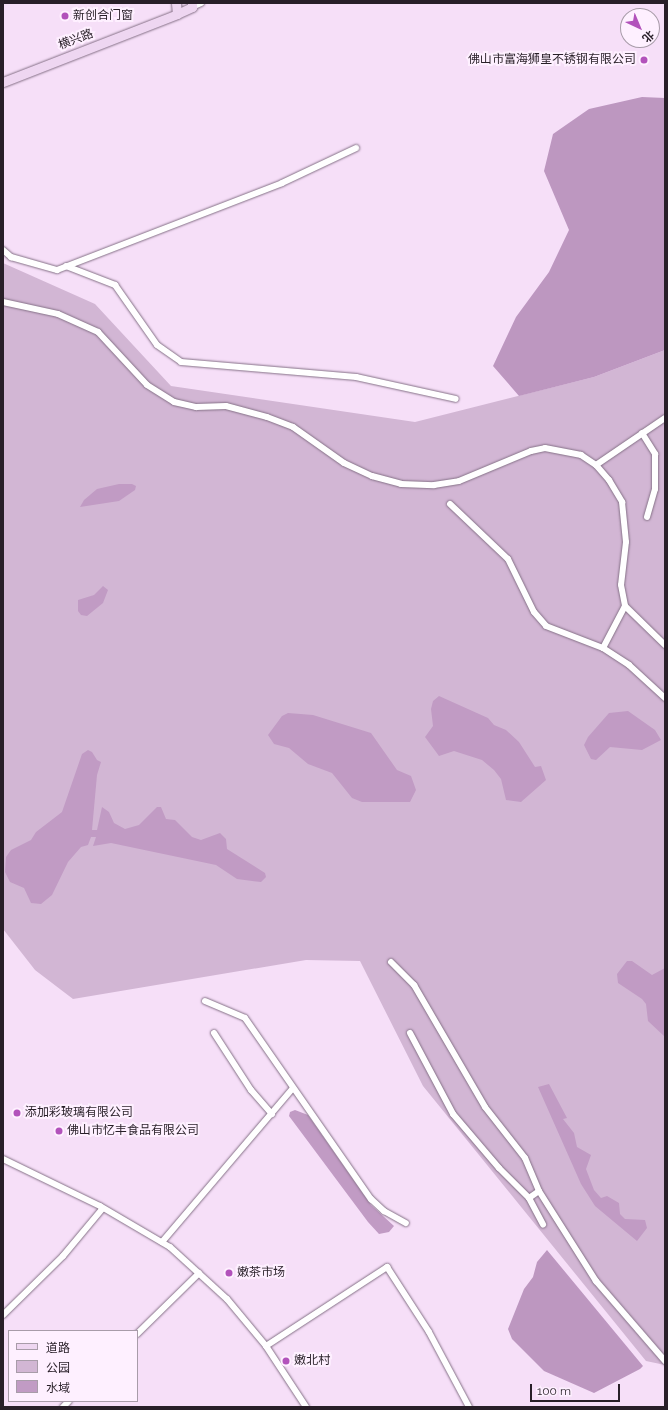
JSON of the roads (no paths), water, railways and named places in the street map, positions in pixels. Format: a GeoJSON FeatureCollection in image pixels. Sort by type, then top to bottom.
{"type":"FeatureCollection","features":[{"type":"Feature","properties":{"kind":"main road"},"geometry":{"type":"LineString","coordinates":[[176,3],[177,14]]}},
{"type":"Feature","properties":{"kind":"main road","name":"横兴路"},"geometry":{"type":"LineString","coordinates":[[3,82],[177,14],[192,5]]}},
{"type":"Feature","properties":{"kind":"street","name":"横兴路"},"geometry":{"type":"LineString","coordinates":[[192,5],[201,3]]}},
{"type":"Feature","properties":{"kind":"street"},"geometry":{"type":"LineString","coordinates":[[3,250],[11,257],[57,270],[282,183],[356,148]]}},
{"type":"Feature","properties":{"kind":"street"},"geometry":{"type":"LineString","coordinates":[[66,266],[115,285],[157,345],[181,362],[356,377],[456,398]]}},
{"type":"Feature","properties":{"kind":"street"},"geometry":{"type":"LineString","coordinates":[[3,302],[58,314],[98,332],[147,385],[174,402],[196,408],[226,406],[267,417],[293,427],[344,463],[372,476],[401,484],[434,485],[459,481],[516,456],[545,448],[581,455],[596,465],[617,491],[622,502],[626,542],[621,584],[624,606],[603,648]]}},
{"type":"Feature","properties":{"kind":"street"},"geometry":{"type":"LineString","coordinates":[[596,465],[665,418]]}},
{"type":"Feature","properties":{"kind":"street"},"geometry":{"type":"LineString","coordinates":[[642,433],[655,454],[655,490],[647,517]]}},
{"type":"Feature","properties":{"kind":"street"},"geometry":{"type":"LineString","coordinates":[[450,504],[508,559],[534,612],[546,626],[603,648],[629,666],[665,698]]}},
{"type":"Feature","properties":{"kind":"street"},"geometry":{"type":"LineString","coordinates":[[624,606],[665,645]]}},
{"type":"Feature","properties":{"kind":"street"},"geometry":{"type":"LineString","coordinates":[[391,962],[414,985],[485,1107],[525,1158],[539,1191],[596,1281],[665,1361]]}},
{"type":"Feature","properties":{"kind":"street"},"geometry":{"type":"LineString","coordinates":[[205,1000],[245,1018],[371,1199],[384,1211],[406,1223]]}},
{"type":"Feature","properties":{"kind":"street"},"geometry":{"type":"LineString","coordinates":[[214,1033],[251,1090],[272,1114]]}},
{"type":"Feature","properties":{"kind":"street"},"geometry":{"type":"LineString","coordinates":[[410,1033],[453,1114],[499,1168],[529,1198],[543,1224]]}},
{"type":"Feature","properties":{"kind":"street"},"geometry":{"type":"LineString","coordinates":[[162,1242],[293,1088]]}},
{"type":"Feature","properties":{"kind":"street"},"geometry":{"type":"LineString","coordinates":[[3,1159],[103,1208],[162,1242],[227,1299],[266,1346],[306,1407]]}},
{"type":"Feature","properties":{"kind":"street"},"geometry":{"type":"LineString","coordinates":[[529,1198],[539,1191]]}},
{"type":"Feature","properties":{"kind":"street"},"geometry":{"type":"LineString","coordinates":[[3,1315],[63,1256],[103,1208]]}},
{"type":"Feature","properties":{"kind":"street"},"geometry":{"type":"LineString","coordinates":[[266,1346],[387,1267],[430,1332],[469,1407]]}},
{"type":"Feature","properties":{"kind":"street"},"geometry":{"type":"LineString","coordinates":[[138,1333],[199,1273]]}},
{"type":"Feature","properties":{"kind":"water"},"geometry":{"type":"Polygon","coordinates":[[[119,484],[132,484],[136,486],[135,490],[119,501],[80,507],[84,500],[97,489],[119,484]]]}},
{"type":"Feature","properties":{"kind":"water"},"geometry":{"type":"Polygon","coordinates":[[[103,586],[108,590],[103,603],[87,616],[81,615],[78,611],[78,600],[94,595],[103,586]]]}},
{"type":"Feature","properties":{"kind":"water"},"geometry":{"type":"Polygon","coordinates":[[[439,696],[488,718],[494,725],[506,730],[519,742],[535,767],[541,766],[546,780],[521,802],[506,800],[501,779],[494,770],[482,760],[454,751],[439,756],[425,737],[433,726],[431,709],[433,701],[439,696]]]}},
{"type":"Feature","properties":{"kind":"water"},"geometry":{"type":"Polygon","coordinates":[[[628,711],[655,730],[661,740],[642,750],[610,747],[596,760],[591,759],[584,745],[588,737],[609,713],[628,711]]]}},
{"type":"Feature","properties":{"kind":"water"},"geometry":{"type":"Polygon","coordinates":[[[288,713],[313,715],[371,733],[397,770],[411,776],[416,790],[410,802],[362,802],[352,798],[332,773],[308,764],[289,748],[274,744],[268,735],[282,716],[288,713]]]}},
{"type":"Feature","properties":{"kind":"water"},"geometry":{"type":"Polygon","coordinates":[[[88,750],[92,752],[97,760],[101,762],[97,775],[92,830],[97,830],[102,807],[109,812],[114,823],[125,829],[139,825],[157,807],[161,807],[166,819],[175,820],[192,837],[201,840],[220,833],[226,839],[227,849],[265,873],[266,877],[261,882],[237,879],[216,865],[111,843],[93,846],[96,837],[91,837],[88,845],[81,847],[68,862],[52,895],[41,904],[31,903],[24,888],[10,882],[5,872],[6,857],[11,850],[31,840],[36,832],[62,812],[82,754],[88,750]]]}},
{"type":"Feature","properties":{"kind":"water"},"geometry":{"type":"Polygon","coordinates":[[[627,961],[632,961],[652,975],[665,968],[665,1037],[648,1021],[646,1004],[642,999],[618,983],[617,974],[627,961]]]}},
{"type":"Feature","properties":{"kind":"water"},"geometry":{"type":"Polygon","coordinates":[[[549,1084],[567,1118],[563,1119],[574,1133],[577,1147],[591,1155],[586,1169],[594,1190],[601,1198],[607,1196],[619,1203],[620,1214],[625,1219],[645,1220],[647,1228],[637,1241],[595,1206],[581,1184],[538,1087],[549,1084]]]}},
{"type":"Feature","properties":{"kind":"water"},"geometry":{"type":"Polygon","coordinates":[[[295,1110],[308,1115],[371,1205],[394,1226],[389,1232],[379,1234],[368,1222],[289,1116],[290,1112],[295,1110]]]}},
{"type":"Feature","properties":{"kind":"place","name":"新创合门窗"},"geometry":{"type":"Point","coordinates":[65,16]}},
{"type":"Feature","properties":{"kind":"place","name":"佛山市富海狮皇不锈钢有限公司"},"geometry":{"type":"Point","coordinates":[644,60]}},
{"type":"Feature","properties":{"kind":"place","name":"添加彩玻璃有限公司"},"geometry":{"type":"Point","coordinates":[17,1113]}},
{"type":"Feature","properties":{"kind":"place","name":"佛山市忆丰食品有限公司"},"geometry":{"type":"Point","coordinates":[59,1131]}},
{"type":"Feature","properties":{"kind":"place","name":"嫩茶市场"},"geometry":{"type":"Point","coordinates":[229,1273]}},
{"type":"Feature","properties":{"kind":"place","name":"嫩北村"},"geometry":{"type":"Point","coordinates":[286,1361]}}]}
